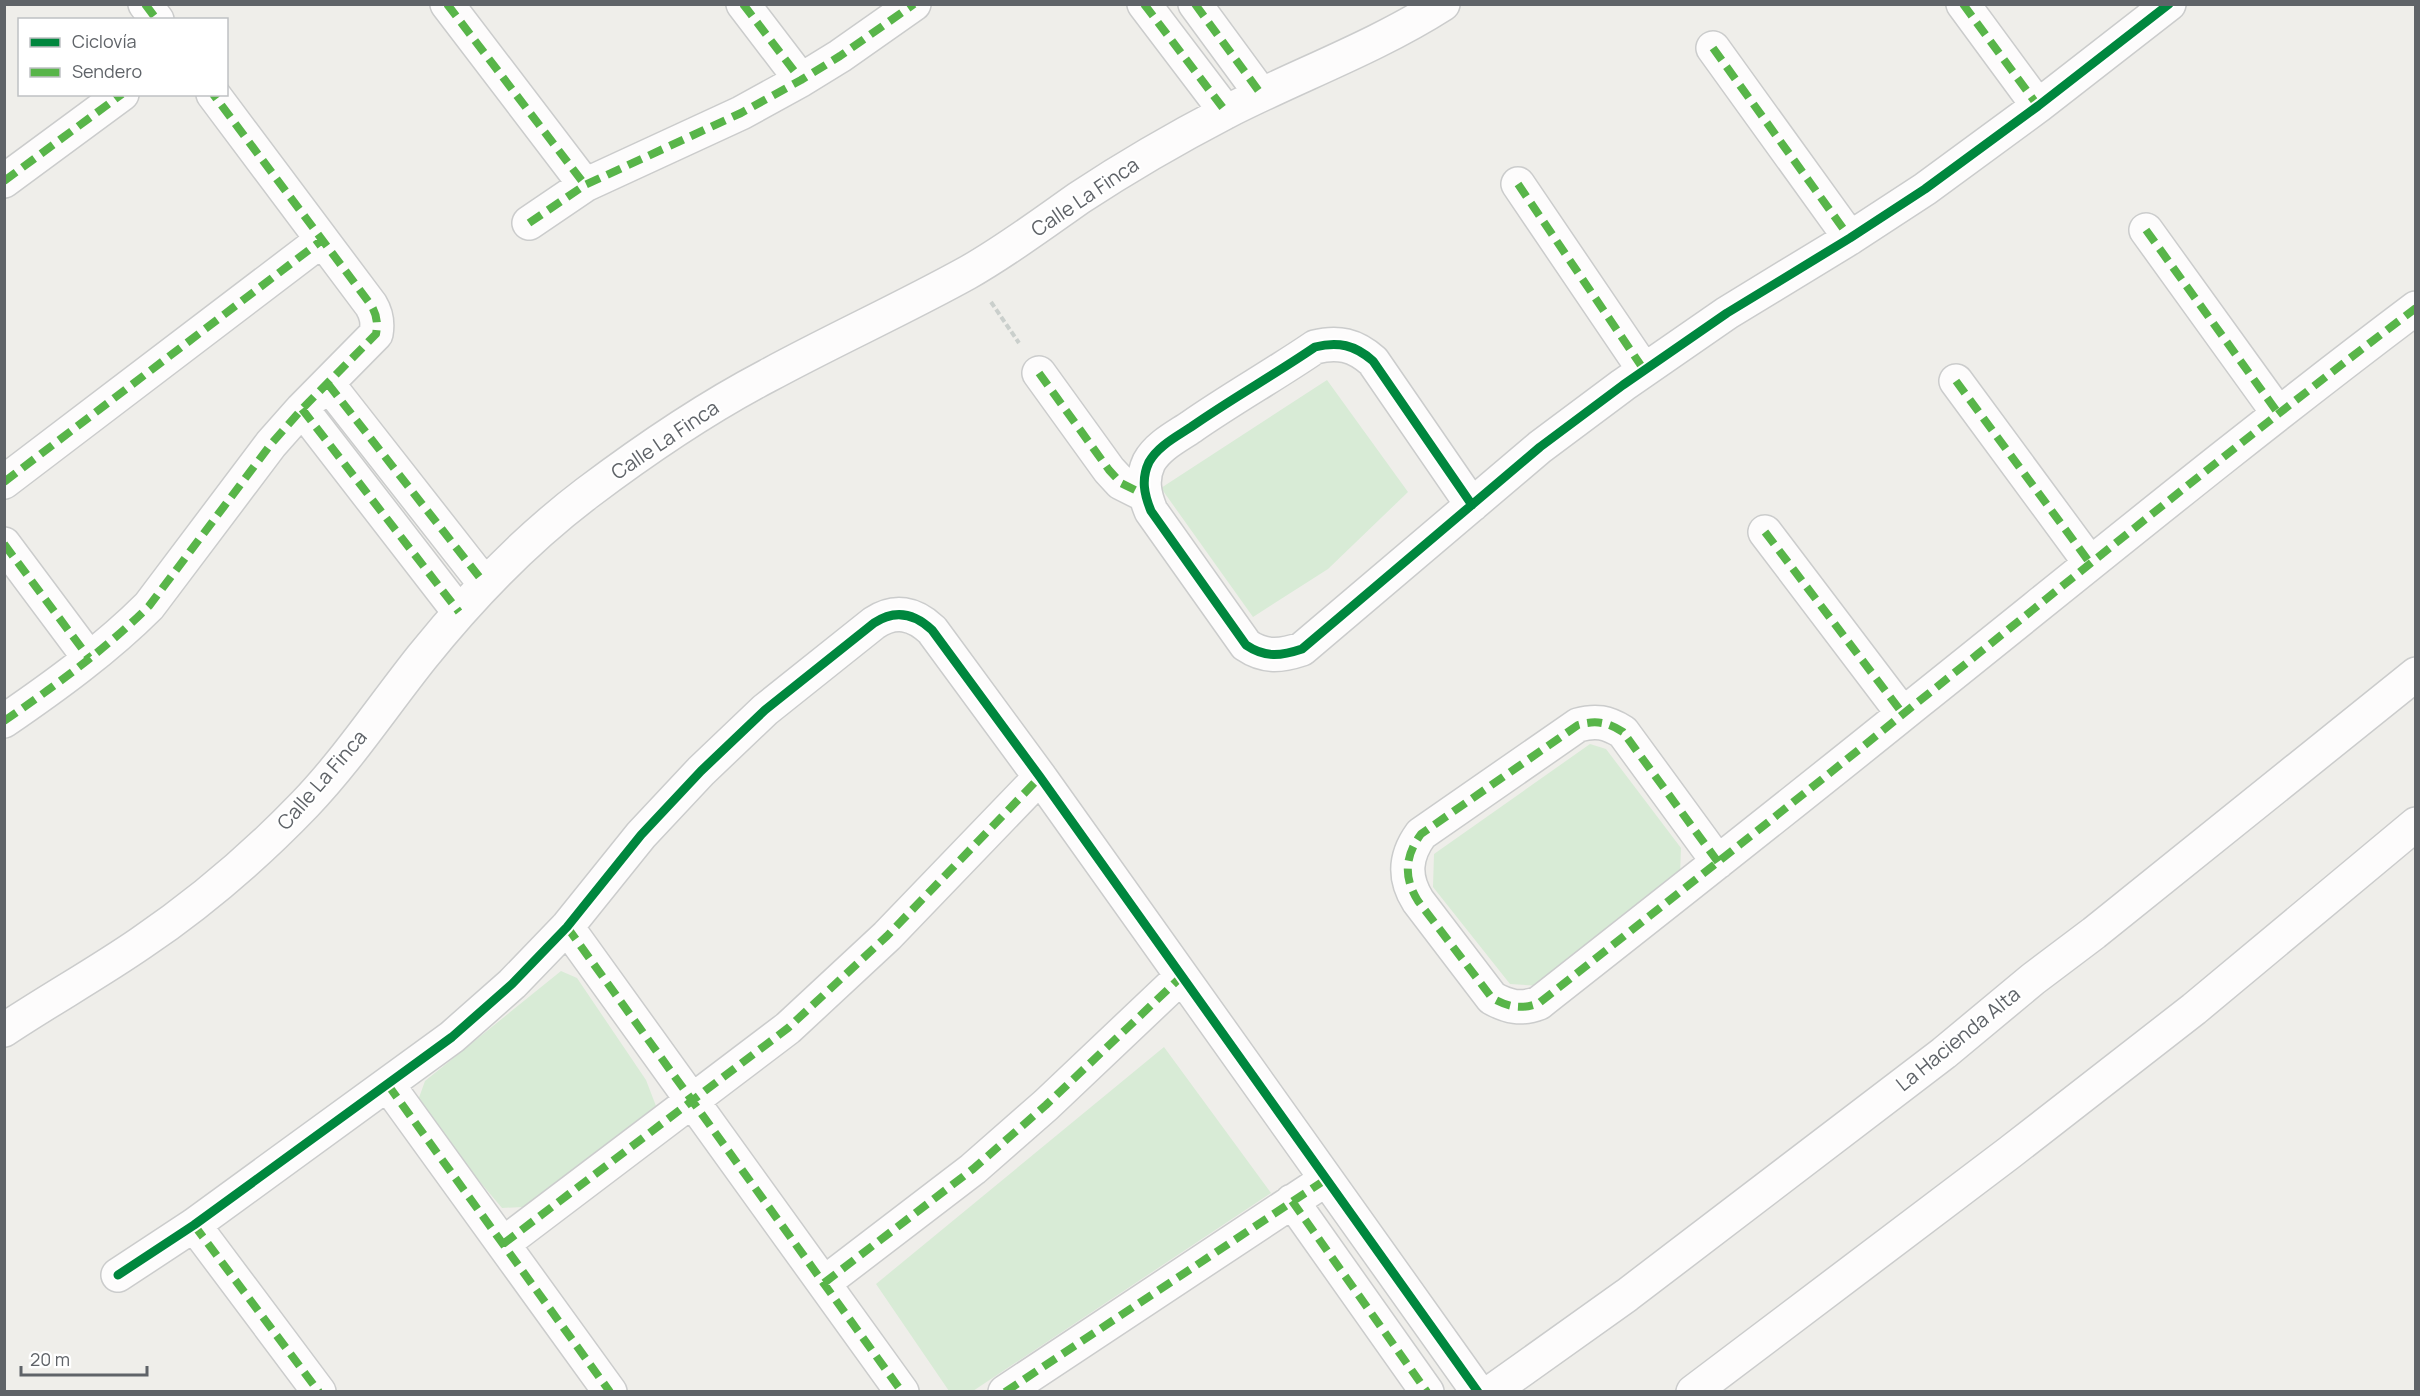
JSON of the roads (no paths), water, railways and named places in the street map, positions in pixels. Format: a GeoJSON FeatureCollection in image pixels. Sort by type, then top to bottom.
{"type":"FeatureCollection","features":[{"type":"Feature","properties":{"kind":"street"},"geometry":{"type":"LineString","coordinates":[[145,4],[156,18]]}},
{"type":"Feature","properties":{"kind":"street"},"geometry":{"type":"LineString","coordinates":[[447,4],[585,185]]}},
{"type":"Feature","properties":{"kind":"street"},"geometry":{"type":"LineString","coordinates":[[743,4],[801,80]]}},
{"type":"Feature","properties":{"kind":"street"},"geometry":{"type":"LineString","coordinates":[[529,223],[585,185],[741,113],[801,80],[840,56],[914,4]]}},
{"type":"Feature","properties":{"kind":"street"},"geometry":{"type":"LineString","coordinates":[[1144,4],[1226,112]]}},
{"type":"Feature","properties":{"kind":"street"},"geometry":{"type":"LineString","coordinates":[[1195,4],[1261,94]]}},
{"type":"Feature","properties":{"kind":"street","name":"Calle La Finca"},"geometry":{"type":"LineString","coordinates":[[4,1030],[137,946],[192,907],[251,857],[306,802],[348,755],[484,583],[582,496],[635,457],[699,415],[765,377],[970,271],[1122,170],[1226,112],[1372,44],[1443,4]]}},
{"type":"Feature","properties":{"kind":"street"},"geometry":{"type":"LineString","coordinates":[[1963,4],[2038,106]]}},
{"type":"Feature","properties":{"kind":"street"},"geometry":{"type":"LineString","coordinates":[[1472,505],[1373,361],[1354,348],[1329,344],[1315,347],[1160,448],[1150,461],[1144,478],[1145,495],[1151,511],[1238,635],[1256,652],[1272,655],[1288,654],[1302,649],[1472,505],[1540,447],[1644,370],[1727,313],[1935,183],[2169,4]]}},
{"type":"Feature","properties":{"kind":"street"},"geometry":{"type":"LineString","coordinates":[[1713,48],[1850,238]]}},
{"type":"Feature","properties":{"kind":"street"},"geometry":{"type":"LineString","coordinates":[[4,181],[119,96]]}},
{"type":"Feature","properties":{"kind":"street"},"geometry":{"type":"LineString","coordinates":[[4,721],[128,628],[149,606],[271,444],[376,334],[378,325],[371,305],[214,96]]}},
{"type":"Feature","properties":{"kind":"street"},"geometry":{"type":"LineString","coordinates":[[1518,183],[1644,370]]}},
{"type":"Feature","properties":{"kind":"street"},"geometry":{"type":"LineString","coordinates":[[2146,230],[2278,413]]}},
{"type":"Feature","properties":{"kind":"street"},"geometry":{"type":"LineString","coordinates":[[4,482],[322,240]]}},
{"type":"Feature","properties":{"kind":"street"},"geometry":{"type":"LineString","coordinates":[[1718,862],[1623,732],[1599,721],[1578,725],[1421,834],[1412,847],[1407,876],[1418,901],[1492,998],[1504,1005],[1518,1008],[1539,1003],[1718,862],[2278,413],[2415,308]]}},
{"type":"Feature","properties":{"kind":"street"},"geometry":{"type":"LineString","coordinates":[[1039,373],[1109,470],[1121,483],[1145,495]]}},
{"type":"Feature","properties":{"kind":"street"},"geometry":{"type":"LineString","coordinates":[[1956,381],[2090,563]]}},
{"type":"Feature","properties":{"kind":"street"},"geometry":{"type":"LineString","coordinates":[[328,384],[484,583]]}},
{"type":"Feature","properties":{"kind":"street"},"geometry":{"type":"LineString","coordinates":[[302,409],[459,612]]}},
{"type":"Feature","properties":{"kind":"street"},"geometry":{"type":"LineString","coordinates":[[1765,532],[1903,714]]}},
{"type":"Feature","properties":{"kind":"street"},"geometry":{"type":"LineString","coordinates":[[4,544],[89,658]]}},
{"type":"Feature","properties":{"kind":"street"},"geometry":{"type":"LineString","coordinates":[[117,1275],[194,1225],[388,1085],[469,1022],[512,984],[567,927],[641,835],[701,771],[765,710],[819,665],[884,616],[909,615],[922,620],[932,630],[1040,777],[1478,1392]]}},
{"type":"Feature","properties":{"kind":"street","name":"La Hacienda Alta"},"geometry":{"type":"LineString","coordinates":[[1491,1392],[1627,1295],[1944,1053],[2033,979],[2094,933],[2415,674]]}},
{"type":"Feature","properties":{"kind":"street"},"geometry":{"type":"LineString","coordinates":[[504,1244],[789,1028],[887,936],[1040,777]]}},
{"type":"Feature","properties":{"kind":"street"},"geometry":{"type":"LineString","coordinates":[[1693,1392],[2009,1154],[2184,1016],[2415,824]]}},
{"type":"Feature","properties":{"kind":"street"},"geometry":{"type":"LineString","coordinates":[[567,927],[902,1392]]}},
{"type":"Feature","properties":{"kind":"street"},"geometry":{"type":"LineString","coordinates":[[824,1283],[973,1169],[1046,1105],[1181,977]]}},
{"type":"Feature","properties":{"kind":"street"},"geometry":{"type":"LineString","coordinates":[[388,1085],[610,1392]]}},
{"type":"Feature","properties":{"kind":"street"},"geometry":{"type":"LineString","coordinates":[[1005,1392],[1325,1179]]}},
{"type":"Feature","properties":{"kind":"street"},"geometry":{"type":"LineString","coordinates":[[1292,1201],[1427,1392]]}},
{"type":"Feature","properties":{"kind":"street"},"geometry":{"type":"LineString","coordinates":[[194,1225],[319,1392]]}}]}
